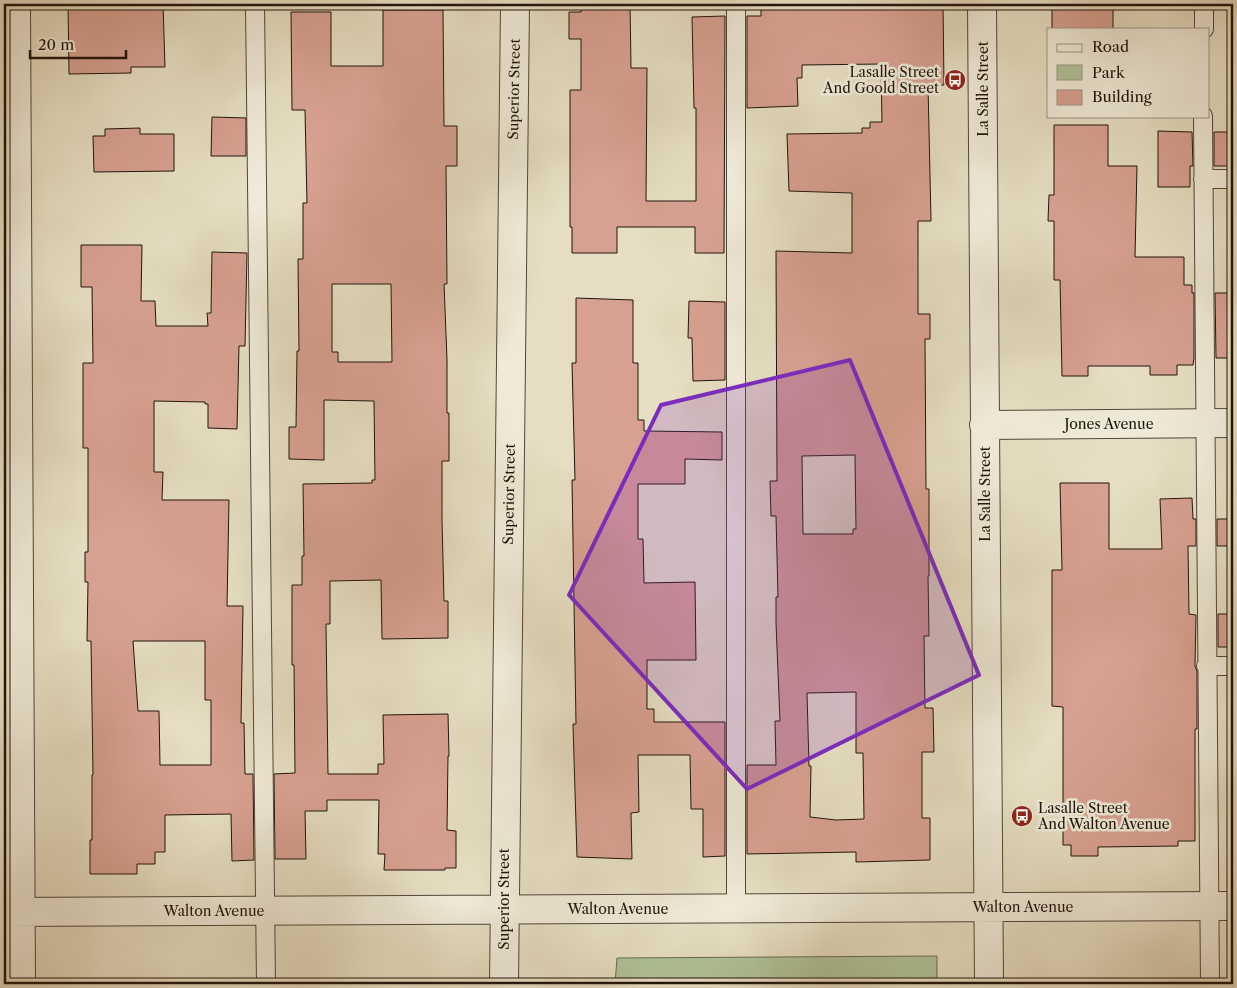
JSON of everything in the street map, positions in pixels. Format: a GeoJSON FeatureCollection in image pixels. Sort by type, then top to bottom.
{"type":"FeatureCollection","features":[{"type":"Feature","properties":{"kind":"street"},"geometry":{"type":"LineString","coordinates":[[16,4],[12,912],[21,984]]}},
{"type":"Feature","properties":{"kind":"street","name":"Superior Street"},"geometry":{"type":"LineString","coordinates":[[504,984],[515,4]]}},
{"type":"Feature","properties":{"kind":"street","name":"La Salle Street"},"geometry":{"type":"LineString","coordinates":[[982,4],[989,984]]}},
{"type":"Feature","properties":{"kind":"street","name":"Jones Avenue"},"geometry":{"type":"LineString","coordinates":[[984,425],[1233,423]]}},
{"type":"Feature","properties":{"kind":"street","name":"Walton Avenue"},"geometry":{"type":"LineString","coordinates":[[12,912],[1221,906]]}},
{"type":"Feature","properties":{"kind":"lane"},"geometry":{"type":"LineString","coordinates":[[255,4],[266,984]]}},
{"type":"Feature","properties":{"kind":"lane"},"geometry":{"type":"LineString","coordinates":[[736,4],[736,909]]}},
{"type":"Feature","properties":{"kind":"lane"},"geometry":{"type":"LineString","coordinates":[[1204,4],[1204,28]]}},
{"type":"Feature","properties":{"kind":"lane"},"geometry":{"type":"LineString","coordinates":[[1203,118],[1206,666],[1221,906],[1210,984]]}},
{"type":"Feature","properties":{"kind":"lane"},"geometry":{"type":"LineString","coordinates":[[1203,179],[1233,178]]}},
{"type":"Feature","properties":{"kind":"lane"},"geometry":{"type":"LineString","coordinates":[[1206,666],[1233,666]]}},
{"type":"Feature","properties":{"kind":"highlighted area"},"geometry":{"type":"Polygon","coordinates":[[[850,360],[979,675],[747,789],[569,595],[661,405],[850,360]]]}},
{"type":"Feature","properties":{"kind":"green space"},"geometry":{"type":"Polygon","coordinates":[[[937,956],[937,984],[615,984],[617,958],[937,956]]]}},
{"type":"Feature","properties":{"kind":"building"},"geometry":{"type":"Polygon","coordinates":[[[68,4],[163,4],[165,67],[131,67],[131,73],[69,74],[68,4]]]}},
{"type":"Feature","properties":{"kind":"building"},"geometry":{"type":"Polygon","coordinates":[[[581,4],[630,4],[631,68],[647,68],[646,201],[696,201],[696,108],[694,108],[692,17],[725,16],[724,253],[695,253],[695,227],[617,227],[617,253],[572,253],[572,227],[570,227],[570,90],[581,90],[581,39],[569,39],[569,12],[581,12],[581,4]]]}},
{"type":"Feature","properties":{"kind":"building"},"geometry":{"type":"Polygon","coordinates":[[[838,4],[943,4],[944,85],[928,85],[931,221],[918,221],[918,314],[930,314],[930,339],[925,339],[926,489],[929,489],[929,636],[924,636],[925,708],[933,708],[934,752],[922,752],[922,818],[930,818],[930,860],[856,862],[856,852],[747,854],[747,765],[776,765],[775,721],[780,721],[776,623],[776,597],[778,597],[776,516],[771,516],[770,481],[777,481],[776,251],[852,253],[852,193],[789,191],[787,134],[862,133],[862,128],[870,128],[870,122],[882,122],[881,64],[802,65],[802,78],[797,78],[798,106],[747,108],[747,16],[761,16],[761,5],[786,5],[786,8],[838,8],[838,4]],[[855,455],[802,456],[803,534],[853,534],[853,529],[856,529],[855,455]],[[856,692],[807,693],[809,766],[811,766],[810,817],[836,820],[864,819],[863,753],[856,753],[856,692]]]}},
{"type":"Feature","properties":{"kind":"building"},"geometry":{"type":"Polygon","coordinates":[[[1052,4],[1113,4],[1113,28],[1052,28],[1052,4]]]}},
{"type":"Feature","properties":{"kind":"building"},"geometry":{"type":"Polygon","coordinates":[[[383,10],[443,10],[444,126],[457,126],[457,166],[446,166],[447,284],[444,284],[449,461],[442,461],[442,520],[444,601],[448,601],[448,638],[382,639],[381,580],[330,581],[330,624],[326,624],[328,774],[378,774],[378,764],[384,764],[383,715],[448,714],[447,830],[456,831],[456,868],[445,868],[445,870],[384,870],[385,854],[378,854],[379,800],[327,800],[327,811],[305,811],[306,859],[275,859],[274,774],[295,773],[292,585],[302,585],[302,556],[304,556],[303,484],[372,483],[372,480],[375,480],[374,401],[324,400],[324,460],[289,459],[289,427],[296,427],[297,351],[299,351],[298,259],[303,259],[303,203],[307,203],[305,110],[292,110],[291,12],[331,12],[331,66],[383,66],[383,10]],[[332,284],[332,352],[338,352],[338,362],[392,362],[391,284],[332,284]]]}},
{"type":"Feature","properties":{"kind":"building"},"geometry":{"type":"Polygon","coordinates":[[[212,117],[246,118],[246,156],[211,156],[212,117]]]}},
{"type":"Feature","properties":{"kind":"building"},"geometry":{"type":"Polygon","coordinates":[[[1054,125],[1108,125],[1108,166],[1137,166],[1135,257],[1184,257],[1184,285],[1192,285],[1192,293],[1194,293],[1194,358],[1193,365],[1177,365],[1177,375],[1150,375],[1150,366],[1088,366],[1088,376],[1062,376],[1060,280],[1054,280],[1054,221],[1048,221],[1049,195],[1054,195],[1054,125]]]}},
{"type":"Feature","properties":{"kind":"building"},"geometry":{"type":"Polygon","coordinates":[[[140,128],[140,134],[174,134],[174,171],[94,172],[93,136],[105,136],[105,129],[140,128]]]}},
{"type":"Feature","properties":{"kind":"building"},"geometry":{"type":"Polygon","coordinates":[[[1158,131],[1192,132],[1193,166],[1190,166],[1190,187],[1158,187],[1158,131]]]}},
{"type":"Feature","properties":{"kind":"building"},"geometry":{"type":"Polygon","coordinates":[[[1214,132],[1233,132],[1233,166],[1214,166],[1214,132]]]}},
{"type":"Feature","properties":{"kind":"building"},"geometry":{"type":"Polygon","coordinates":[[[81,245],[142,245],[141,301],[155,301],[156,326],[208,326],[207,313],[211,313],[212,252],[247,253],[245,346],[239,346],[237,429],[208,428],[208,404],[205,404],[205,402],[154,401],[154,472],[163,472],[162,500],[229,500],[227,606],[243,606],[241,723],[244,723],[245,774],[253,774],[254,860],[232,861],[231,814],[165,815],[165,852],[155,852],[155,864],[137,864],[137,874],[90,874],[93,775],[91,641],[87,641],[88,582],[85,582],[85,552],[88,552],[88,448],[83,448],[83,363],[93,363],[92,287],[81,287],[81,245]],[[133,641],[138,711],[159,711],[160,765],[211,765],[211,700],[205,700],[205,641],[133,641]]]}},
{"type":"Feature","properties":{"kind":"building"},"geometry":{"type":"Polygon","coordinates":[[[1215,293],[1233,293],[1233,358],[1216,358],[1215,293]]]}},
{"type":"Feature","properties":{"kind":"building"},"geometry":{"type":"Polygon","coordinates":[[[576,298],[633,300],[633,363],[638,363],[638,420],[644,420],[644,431],[722,432],[722,460],[685,459],[685,484],[638,484],[638,539],[643,539],[644,583],[695,582],[696,660],[647,660],[647,709],[654,709],[654,722],[725,722],[725,856],[703,857],[703,809],[691,809],[690,755],[638,755],[639,812],[631,813],[632,859],[577,857],[573,724],[576,724],[572,480],[575,480],[572,363],[576,363],[576,298]]]}},
{"type":"Feature","properties":{"kind":"building"},"geometry":{"type":"Polygon","coordinates":[[[689,301],[725,302],[725,380],[693,381],[692,338],[688,338],[689,301]]]}},
{"type":"Feature","properties":{"kind":"building"},"geometry":{"type":"Polygon","coordinates":[[[1060,483],[1109,483],[1109,549],[1162,549],[1160,499],[1192,498],[1193,519],[1196,519],[1196,546],[1188,546],[1189,614],[1196,615],[1197,729],[1195,729],[1195,841],[1178,841],[1178,846],[1098,847],[1098,856],[1071,856],[1071,845],[1063,845],[1063,707],[1052,706],[1052,570],[1062,570],[1060,483]]]}},
{"type":"Feature","properties":{"kind":"building"},"geometry":{"type":"Polygon","coordinates":[[[1217,519],[1233,519],[1233,546],[1217,546],[1217,519]]]}},
{"type":"Feature","properties":{"kind":"building"},"geometry":{"type":"Polygon","coordinates":[[[1218,614],[1233,614],[1233,647],[1218,647],[1218,614]]]}},
{"type":"Feature","properties":{"kind":"place","name":"Lasalle Street And Goold Street"},"geometry":{"type":"Point","coordinates":[955,80]}},
{"type":"Feature","properties":{"kind":"place","name":"Lasalle Street And Walton Avenue"},"geometry":{"type":"Point","coordinates":[1022,816]}}]}
